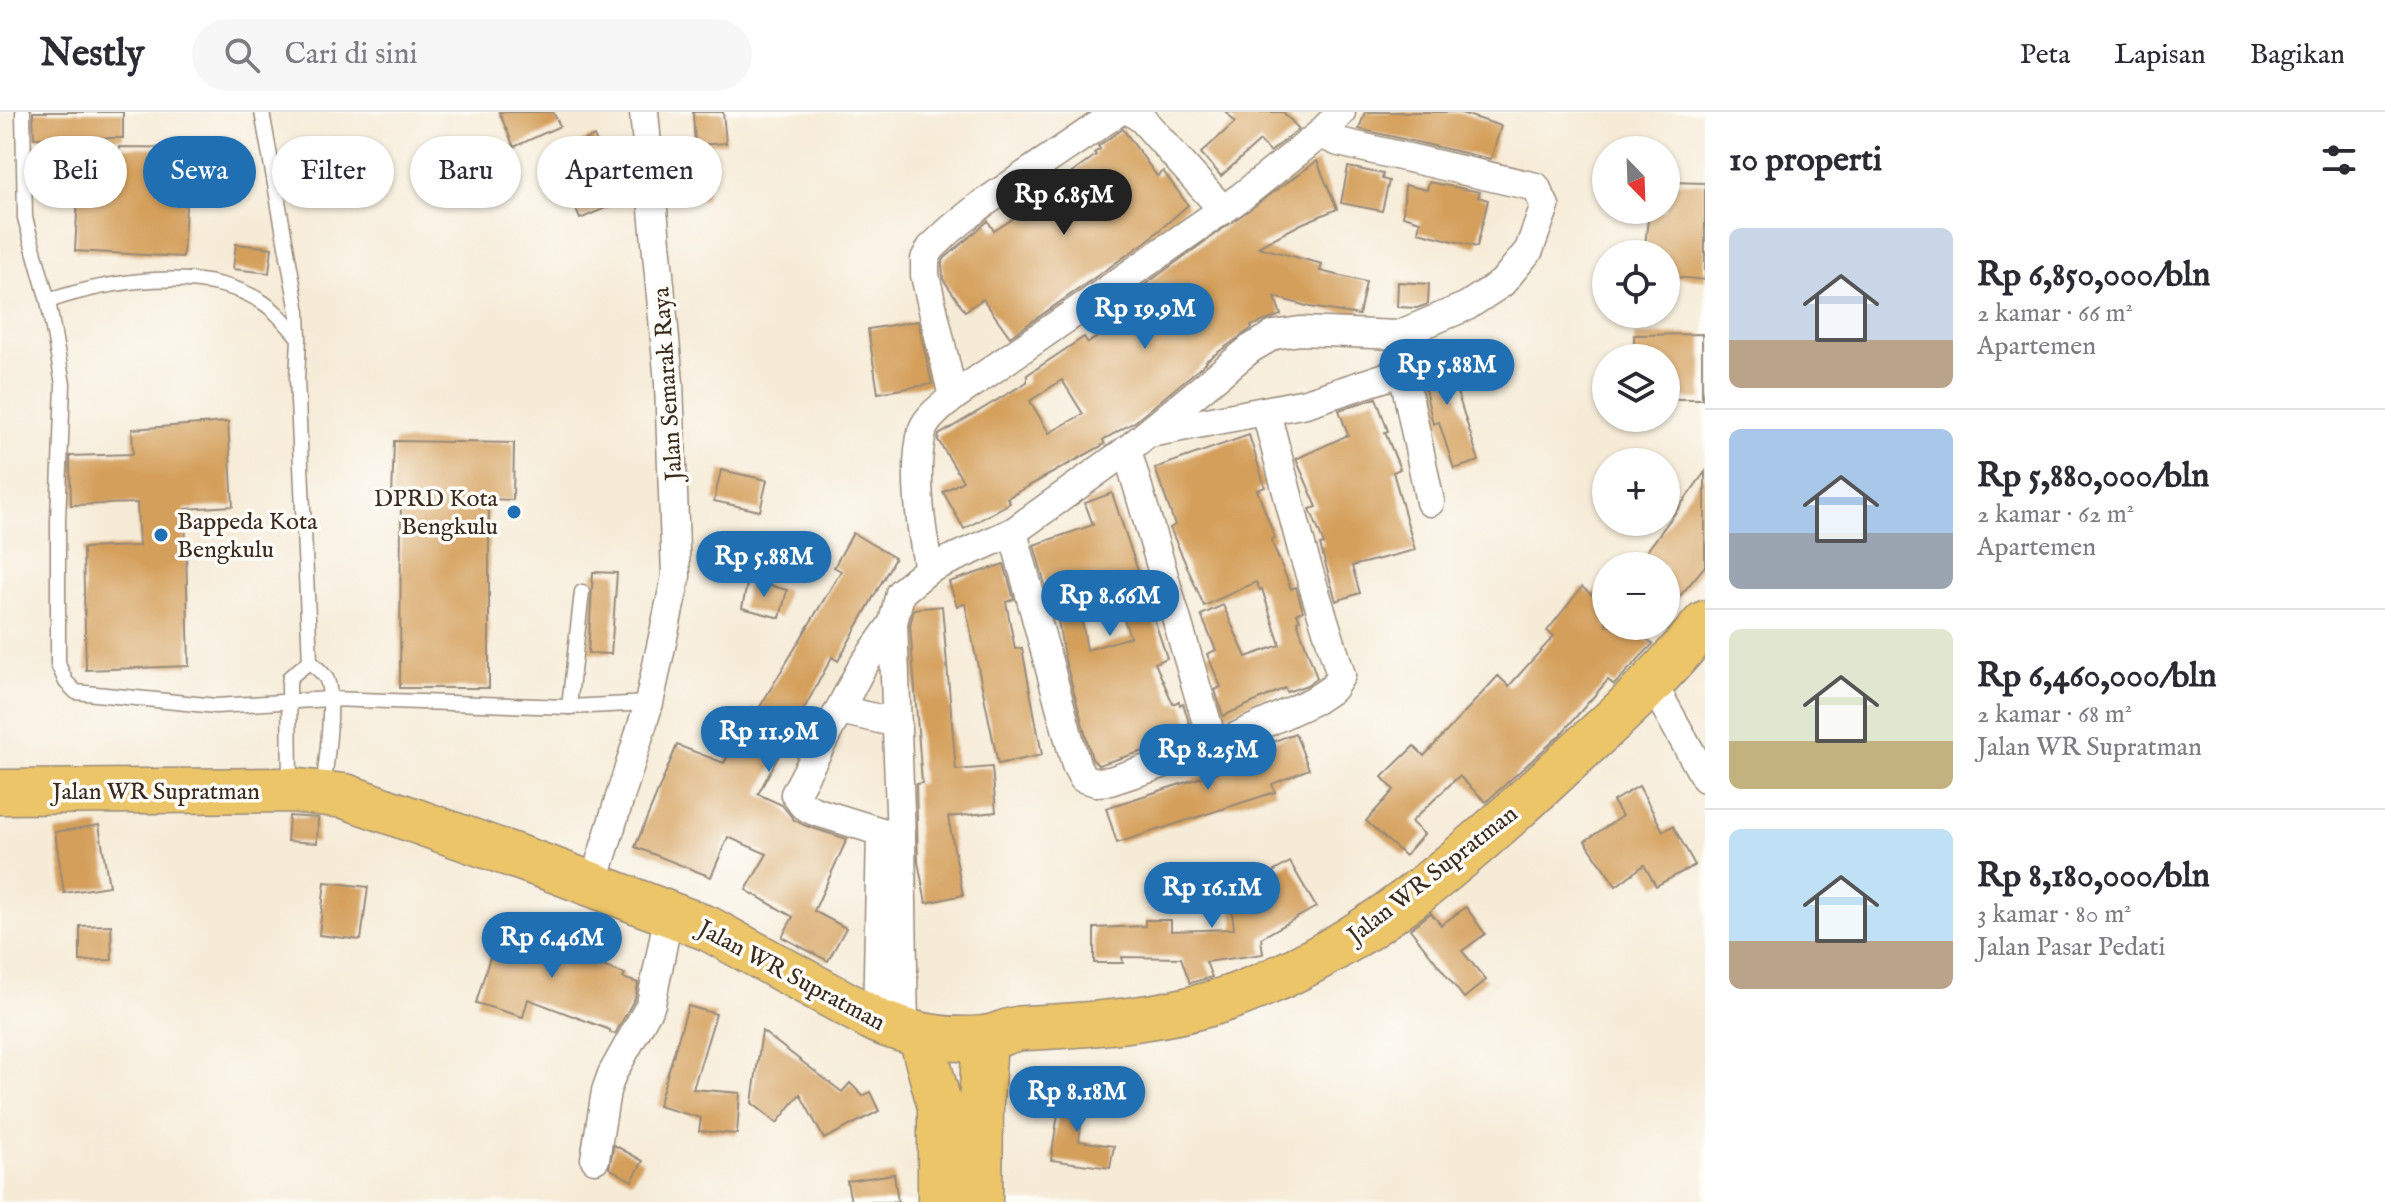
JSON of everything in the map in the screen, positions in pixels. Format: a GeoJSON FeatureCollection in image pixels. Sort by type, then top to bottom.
{"type":"FeatureCollection","features":[{"type":"Feature","properties":{"kind":"highway","name":"Jalan WR Supratman"},"geometry":{"type":"LineString","coordinates":[[0,792],[307,791],[345,796],[709,929],[901,1030],[985,1038],[1016,1028],[1085,1025],[1197,1006],[1236,996],[1292,974],[1404,902],[1486,838],[1652,683],[1705,623]]}},
{"type":"Feature","properties":{"kind":"highway"},"geometry":{"type":"LineString","coordinates":[[901,1030],[940,1107],[940,1202]]}},
{"type":"Feature","properties":{"kind":"highway"},"geometry":{"type":"LineString","coordinates":[[980,1202],[985,1038]]}},
{"type":"Feature","properties":{"kind":"street","name":"Jalan Semarak Raya"},"geometry":{"type":"LineString","coordinates":[[593,885],[649,703],[676,576],[669,383],[644,112]]}},
{"type":"Feature","properties":{"kind":"street"},"geometry":{"type":"LineString","coordinates":[[953,397],[925,275],[925,259],[931,248],[981,205],[1118,112]]}},
{"type":"Feature","properties":{"kind":"street"},"geometry":{"type":"LineString","coordinates":[[1132,112],[1142,119],[1223,210]]}},
{"type":"Feature","properties":{"kind":"street"},"geometry":{"type":"LineString","coordinates":[[901,1030],[891,835],[897,723],[893,623],[900,593],[929,569],[1013,532],[1137,442],[1250,349],[1274,335],[1300,331],[1398,335],[1467,306],[1502,283],[1529,250],[1545,206],[1541,194],[1528,183],[1339,142],[1326,121],[1223,210],[953,397],[931,417],[923,429],[920,461],[920,525],[929,569]]}},
{"type":"Feature","properties":{"kind":"street"},"geometry":{"type":"LineString","coordinates":[[1398,335],[1401,372],[1418,436],[1430,502]]}},
{"type":"Feature","properties":{"kind":"street"},"geometry":{"type":"LineString","coordinates":[[1137,442],[1306,403],[1401,372]]}},
{"type":"Feature","properties":{"kind":"street"},"geometry":{"type":"LineString","coordinates":[[1013,532],[1076,765],[1083,778],[1096,782],[1110,781],[1214,747],[1315,700],[1333,688],[1341,675],[1303,553],[1266,412]]}},
{"type":"Feature","properties":{"kind":"street"},"geometry":{"type":"LineString","coordinates":[[1137,442],[1214,747]]}},
{"type":"Feature","properties":{"kind":"street"},"geometry":{"type":"LineString","coordinates":[[891,835],[814,811],[803,805],[795,794],[862,667],[893,623]]}},
{"type":"Feature","properties":{"kind":"street"},"geometry":{"type":"LineString","coordinates":[[1652,683],[1705,778]]}},
{"type":"Feature","properties":{"kind":"street"},"geometry":{"type":"LineString","coordinates":[[840,710],[897,723]]}},
{"type":"Feature","properties":{"kind":"street"},"geometry":{"type":"LineString","coordinates":[[595,1159],[606,1091],[612,1074],[651,1004],[669,913]]}},
{"type":"Feature","properties":{"kind":"lane"},"geometry":{"type":"LineString","coordinates":[[23,112],[25,218],[48,301],[63,384],[58,664],[66,682],[76,692],[216,706],[329,699],[569,707],[649,703]]}},
{"type":"Feature","properties":{"kind":"lane"},"geometry":{"type":"LineString","coordinates":[[262,112],[298,312],[297,379],[310,661],[326,677],[329,699],[307,791]]}},
{"type":"Feature","properties":{"kind":"lane"},"geometry":{"type":"LineString","coordinates":[[48,301],[107,285],[159,280],[217,282],[258,299],[280,316],[299,338]]}},
{"type":"Feature","properties":{"kind":"lane"},"geometry":{"type":"LineString","coordinates":[[569,707],[582,592]]}},
{"type":"Feature","properties":{"kind":"lane"},"geometry":{"type":"LineString","coordinates":[[307,791],[288,701],[290,677],[310,661]]}},
{"type":"Feature","properties":{"kind":"building"},"geometry":{"type":"Polygon","coordinates":[[[33,112],[123,112],[123,136],[34,136],[33,112]]]}},
{"type":"Feature","properties":{"kind":"building"},"geometry":{"type":"Polygon","coordinates":[[[499,112],[553,112],[560,126],[521,144],[521,136],[509,136],[499,112]]]}},
{"type":"Feature","properties":{"kind":"building"},"geometry":{"type":"Polygon","coordinates":[[[693,112],[723,112],[726,143],[722,143],[722,136],[694,136],[693,112]]]}},
{"type":"Feature","properties":{"kind":"building"},"geometry":{"type":"Polygon","coordinates":[[[1226,112],[1283,112],[1299,129],[1270,152],[1260,141],[1221,176],[1201,153],[1235,122],[1226,112]]]}},
{"type":"Feature","properties":{"kind":"building"},"geometry":{"type":"Polygon","coordinates":[[[1365,112],[1458,112],[1501,126],[1491,159],[1359,129],[1365,112]]]}},
{"type":"Feature","properties":{"kind":"building"},"geometry":{"type":"Polygon","coordinates":[[[1123,129],[1157,176],[1163,171],[1188,205],[1147,241],[1010,337],[983,299],[965,311],[943,279],[942,263],[945,258],[988,221],[994,231],[1071,181],[1068,176],[1096,155],[1094,153],[1100,149],[1098,146],[1123,129]]]}},
{"type":"Feature","properties":{"kind":"building"},"geometry":{"type":"Polygon","coordinates":[[[127,147],[143,147],[143,208],[186,208],[183,257],[75,251],[77,208],[127,208],[127,147]]]}},
{"type":"Feature","properties":{"kind":"building"},"geometry":{"type":"Polygon","coordinates":[[[1317,161],[1337,209],[1258,247],[1322,264],[1320,271],[1366,282],[1359,315],[1310,307],[1275,297],[1281,315],[1251,326],[1136,421],[1103,440],[1105,444],[1007,498],[1010,503],[964,529],[943,492],[963,481],[938,440],[939,435],[1027,382],[1027,375],[1084,337],[1088,343],[1121,321],[1117,315],[1148,294],[1143,286],[1317,161]],[[1062,380],[1030,401],[1049,433],[1083,414],[1062,380]]]}},
{"type":"Feature","properties":{"kind":"building"},"geometry":{"type":"Polygon","coordinates":[[[1348,167],[1383,174],[1382,179],[1389,181],[1382,211],[1341,203],[1348,167]]]}},
{"type":"Feature","properties":{"kind":"building"},"geometry":{"type":"Polygon","coordinates":[[[1429,182],[1480,192],[1478,197],[1488,200],[1477,247],[1418,232],[1420,221],[1403,216],[1405,185],[1427,190],[1429,182]]]}},
{"type":"Feature","properties":{"kind":"building"},"geometry":{"type":"Polygon","coordinates":[[[1680,182],[1705,183],[1705,280],[1680,277],[1680,240],[1646,240],[1647,224],[1680,224],[1680,182]]]}},
{"type":"Feature","properties":{"kind":"building"},"geometry":{"type":"Polygon","coordinates":[[[575,208],[606,208],[580,219],[575,208]]]}},
{"type":"Feature","properties":{"kind":"building"},"geometry":{"type":"Polygon","coordinates":[[[236,244],[272,248],[269,273],[233,269],[236,244]]]}},
{"type":"Feature","properties":{"kind":"building"},"geometry":{"type":"Polygon","coordinates":[[[1398,282],[1429,284],[1428,304],[1417,308],[1397,307],[1398,282]]]}},
{"type":"Feature","properties":{"kind":"building"},"geometry":{"type":"Polygon","coordinates":[[[918,321],[932,384],[878,393],[868,329],[918,321]]]}},
{"type":"Feature","properties":{"kind":"building"},"geometry":{"type":"Polygon","coordinates":[[[1702,334],[1702,399],[1680,399],[1680,344],[1634,344],[1634,335],[1702,334]]]}},
{"type":"Feature","properties":{"kind":"building"},"geometry":{"type":"Polygon","coordinates":[[[1442,345],[1479,461],[1454,469],[1439,422],[1433,424],[1417,354],[1442,345]]]}},
{"type":"Feature","properties":{"kind":"building"},"geometry":{"type":"Polygon","coordinates":[[[1376,398],[1400,469],[1393,472],[1415,550],[1352,566],[1360,593],[1336,601],[1320,545],[1324,544],[1310,509],[1317,507],[1296,459],[1348,435],[1339,410],[1376,398]]]}},
{"type":"Feature","properties":{"kind":"building"},"geometry":{"type":"Polygon","coordinates":[[[228,422],[233,506],[185,509],[189,666],[86,670],[83,548],[139,546],[137,503],[71,505],[70,456],[133,454],[132,429],[228,422]]]}},
{"type":"Feature","properties":{"kind":"building"},"geometry":{"type":"Polygon","coordinates":[[[1249,435],[1265,487],[1257,490],[1275,538],[1271,540],[1291,589],[1296,587],[1303,611],[1297,613],[1300,620],[1297,621],[1317,678],[1307,685],[1287,692],[1285,688],[1223,716],[1215,690],[1221,687],[1207,654],[1216,650],[1201,615],[1223,605],[1246,657],[1280,645],[1262,589],[1256,582],[1204,606],[1170,528],[1175,525],[1155,468],[1249,435]]]}},
{"type":"Feature","properties":{"kind":"building"},"geometry":{"type":"Polygon","coordinates":[[[394,441],[514,443],[513,500],[489,499],[489,688],[400,688],[401,498],[392,498],[394,441]]]}},
{"type":"Feature","properties":{"kind":"building"},"geometry":{"type":"Polygon","coordinates":[[[721,470],[767,480],[760,511],[714,501],[721,470]]]}},
{"type":"Feature","properties":{"kind":"building"},"geometry":{"type":"Polygon","coordinates":[[[1705,472],[1705,566],[1680,596],[1680,552],[1646,552],[1658,536],[1680,536],[1680,506],[1705,472]]]}},
{"type":"Feature","properties":{"kind":"building"},"geometry":{"type":"Polygon","coordinates":[[[1112,493],[1167,658],[1155,663],[1173,704],[1183,703],[1193,736],[1098,765],[1092,759],[1064,656],[1056,608],[1052,610],[1034,545],[1093,525],[1085,503],[1112,493]],[[1114,588],[1078,600],[1087,650],[1130,637],[1114,588]]]}},
{"type":"Feature","properties":{"kind":"building"},"geometry":{"type":"Polygon","coordinates":[[[853,533],[895,558],[838,661],[832,657],[758,794],[782,805],[794,820],[847,839],[814,911],[846,928],[828,961],[782,937],[793,917],[746,890],[767,854],[728,837],[711,877],[635,847],[677,745],[724,763],[753,708],[758,710],[841,571],[834,567],[853,533]]]}},
{"type":"Feature","properties":{"kind":"building"},"geometry":{"type":"Polygon","coordinates":[[[1004,564],[1014,599],[1006,602],[1015,649],[1022,648],[1042,755],[998,764],[965,604],[957,606],[949,582],[1004,564]]]}},
{"type":"Feature","properties":{"kind":"building"},"geometry":{"type":"Polygon","coordinates":[[[593,572],[617,573],[611,654],[588,653],[593,572]]]}},
{"type":"Feature","properties":{"kind":"building"},"geometry":{"type":"Polygon","coordinates":[[[748,580],[787,590],[780,618],[742,608],[748,580]]]}},
{"type":"Feature","properties":{"kind":"building"},"geometry":{"type":"Polygon","coordinates":[[[1582,587],[1592,595],[1592,640],[1648,640],[1653,644],[1614,685],[1608,680],[1561,734],[1486,802],[1459,776],[1411,822],[1424,834],[1405,856],[1366,821],[1394,790],[1382,777],[1414,746],[1424,756],[1498,676],[1509,686],[1554,636],[1547,631],[1582,587]]]}},
{"type":"Feature","properties":{"kind":"building"},"geometry":{"type":"Polygon","coordinates":[[[942,606],[956,770],[992,767],[996,812],[948,817],[963,895],[926,903],[918,862],[916,784],[922,783],[910,625],[914,609],[942,606]]]}},
{"type":"Feature","properties":{"kind":"building"},"geometry":{"type":"Polygon","coordinates":[[[1295,733],[1309,769],[1272,784],[1275,792],[1117,843],[1106,808],[1271,755],[1267,744],[1295,733]]]}},
{"type":"Feature","properties":{"kind":"building"},"geometry":{"type":"Polygon","coordinates":[[[1639,786],[1663,831],[1673,826],[1695,865],[1656,886],[1644,865],[1616,886],[1585,841],[1622,816],[1613,801],[1639,786]]]}},
{"type":"Feature","properties":{"kind":"building"},"geometry":{"type":"Polygon","coordinates":[[[289,816],[318,818],[317,843],[287,841],[289,816]]]}},
{"type":"Feature","properties":{"kind":"building"},"geometry":{"type":"Polygon","coordinates":[[[99,825],[109,886],[64,893],[55,832],[99,825]]]}},
{"type":"Feature","properties":{"kind":"building"},"geometry":{"type":"Polygon","coordinates":[[[1290,862],[1316,907],[1261,938],[1263,954],[1206,962],[1212,977],[1190,983],[1181,958],[1122,957],[1123,963],[1094,963],[1094,928],[1145,926],[1145,920],[1171,920],[1171,931],[1234,929],[1231,904],[1264,899],[1255,882],[1290,862]]]}},
{"type":"Feature","properties":{"kind":"building"},"geometry":{"type":"Polygon","coordinates":[[[325,882],[368,887],[361,940],[319,935],[325,882]]]}},
{"type":"Feature","properties":{"kind":"building"},"geometry":{"type":"Polygon","coordinates":[[[1466,907],[1485,934],[1462,951],[1486,980],[1464,998],[1410,929],[1431,913],[1441,925],[1466,907]]]}},
{"type":"Feature","properties":{"kind":"building"},"geometry":{"type":"Polygon","coordinates":[[[501,920],[548,935],[545,945],[625,974],[623,978],[638,983],[635,998],[615,1034],[528,999],[523,1017],[476,1003],[501,920]]]}},
{"type":"Feature","properties":{"kind":"building"},"geometry":{"type":"Polygon","coordinates":[[[111,925],[112,960],[80,961],[80,926],[111,925]]]}},
{"type":"Feature","properties":{"kind":"building"},"geometry":{"type":"Polygon","coordinates":[[[688,1006],[716,1014],[693,1089],[740,1093],[737,1134],[699,1131],[701,1118],[658,1106],[688,1006]]]}},
{"type":"Feature","properties":{"kind":"building"},"geometry":{"type":"Polygon","coordinates":[[[762,1031],[842,1092],[850,1083],[863,1096],[870,1092],[879,1111],[824,1139],[800,1094],[777,1123],[752,1103],[762,1031]]]}},
{"type":"Feature","properties":{"kind":"building"},"geometry":{"type":"Polygon","coordinates":[[[1062,1087],[1086,1090],[1079,1141],[1114,1146],[1110,1168],[1051,1160],[1062,1087]]]}},
{"type":"Feature","properties":{"kind":"building"},"geometry":{"type":"Polygon","coordinates":[[[614,1145],[643,1161],[632,1181],[609,1168],[614,1145]]]}},
{"type":"Feature","properties":{"kind":"building"},"geometry":{"type":"Polygon","coordinates":[[[894,1174],[898,1202],[851,1202],[847,1181],[894,1174]]]}},
{"type":"Feature","properties":{"kind":"place","name":"DPRD Kota Bengkulu"},"geometry":{"type":"Point","coordinates":[514,512]}},
{"type":"Feature","properties":{"kind":"place","name":"Bappeda Kota Bengkulu"},"geometry":{"type":"Point","coordinates":[161,535]}}]}
